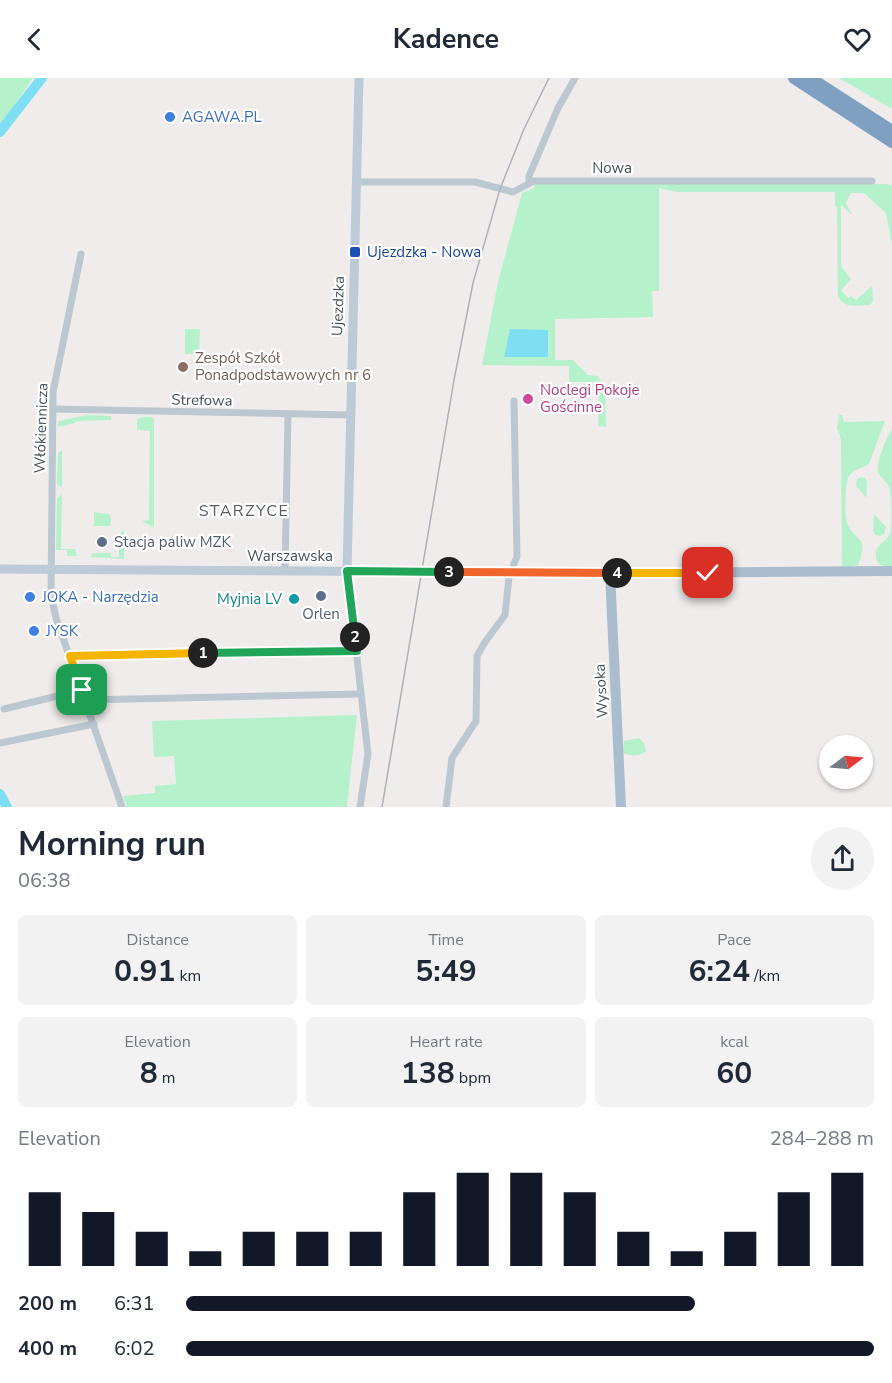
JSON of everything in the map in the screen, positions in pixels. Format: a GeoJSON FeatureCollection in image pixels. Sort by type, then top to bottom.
{"type":"FeatureCollection","features":[{"type":"Feature","properties":{"kind":"highway"},"geometry":{"type":"LineString","coordinates":[[794,78],[892,142]]}},
{"type":"Feature","properties":{"kind":"highway"},"geometry":{"type":"LineString","coordinates":[[810,78],[892,131]]}},
{"type":"Feature","properties":{"kind":"main road","name":"Ujezdzka"},"geometry":{"type":"LineString","coordinates":[[347,571],[359,78]]}},
{"type":"Feature","properties":{"kind":"main road","name":"Warszawska"},"geometry":{"type":"LineString","coordinates":[[0,569],[510,573],[892,571]]}},
{"type":"Feature","properties":{"kind":"main road","name":"Wysoka"},"geometry":{"type":"LineString","coordinates":[[610,573],[621,807]]}},
{"type":"Feature","properties":{"kind":"main road","name":"Warszawska"},"geometry":{"type":"LineString","coordinates":[[797,573],[833,577],[892,577]]}},
{"type":"Feature","properties":{"kind":"street"},"geometry":{"type":"LineString","coordinates":[[530,183],[529,176],[558,108],[575,78]]}},
{"type":"Feature","properties":{"kind":"street","name":"Nowa"},"geometry":{"type":"LineString","coordinates":[[357,182],[476,182],[513,192],[534,181],[872,182]]}},
{"type":"Feature","properties":{"kind":"street","name":"Włókiennicza"},"geometry":{"type":"LineString","coordinates":[[81,254],[53,392],[52,604],[122,807]]}},
{"type":"Feature","properties":{"kind":"street"},"geometry":{"type":"LineString","coordinates":[[446,807],[452,758],[476,721],[477,656],[505,615],[510,573],[517,556],[514,401]]}},
{"type":"Feature","properties":{"kind":"street","name":"Strefowa"},"geometry":{"type":"LineString","coordinates":[[52,409],[350,415]]}},
{"type":"Feature","properties":{"kind":"street"},"geometry":{"type":"LineString","coordinates":[[285,571],[288,415]]}},
{"type":"Feature","properties":{"kind":"street"},"geometry":{"type":"LineString","coordinates":[[347,571],[368,754],[360,807]]}},
{"type":"Feature","properties":{"kind":"street"},"geometry":{"type":"LineString","coordinates":[[70,656],[357,651]]}},
{"type":"Feature","properties":{"kind":"street"},"geometry":{"type":"LineString","coordinates":[[4,709],[82,690]]}},
{"type":"Feature","properties":{"kind":"street"},"geometry":{"type":"LineString","coordinates":[[86,700],[360,694]]}},
{"type":"Feature","properties":{"kind":"street"},"geometry":{"type":"LineString","coordinates":[[0,743],[94,724]]}},
{"type":"Feature","properties":{"kind":"green space"},"geometry":{"type":"Polygon","coordinates":[[[0,78],[33,78],[0,127],[0,78]]]}},
{"type":"Feature","properties":{"kind":"green space"},"geometry":{"type":"Polygon","coordinates":[[[839,78],[892,78],[892,109],[839,78]]]}},
{"type":"Feature","properties":{"kind":"green space"},"geometry":{"type":"Polygon","coordinates":[[[535,183],[888,184],[892,186],[892,245],[886,213],[864,193],[851,193],[846,203],[852,215],[841,205],[841,266],[851,279],[841,290],[848,298],[851,296],[856,300],[872,286],[873,301],[870,305],[847,305],[838,296],[835,192],[677,192],[659,188],[659,291],[652,291],[653,317],[555,319],[555,360],[573,360],[588,375],[598,376],[605,388],[606,427],[598,426],[599,382],[569,382],[569,366],[482,365],[498,282],[522,193],[534,188],[535,183]]]}},
{"type":"Feature","properties":{"kind":"green space"},"geometry":{"type":"Polygon","coordinates":[[[185,329],[200,329],[199,354],[185,354],[185,329]]]}},
{"type":"Feature","properties":{"kind":"green space"},"geometry":{"type":"Polygon","coordinates":[[[88,415],[111,416],[111,420],[76,421],[58,427],[58,421],[88,415]]]}},
{"type":"Feature","properties":{"kind":"green space"},"geometry":{"type":"Polygon","coordinates":[[[839,415],[842,415],[844,422],[885,421],[869,464],[853,471],[848,479],[845,500],[846,520],[863,549],[858,565],[842,568],[841,439],[837,428],[839,415]]]}},
{"type":"Feature","properties":{"kind":"green space"},"geometry":{"type":"Polygon","coordinates":[[[142,417],[153,417],[154,421],[154,528],[142,521],[149,520],[150,431],[137,430],[137,420],[142,417]]]}},
{"type":"Feature","properties":{"kind":"green space"},"geometry":{"type":"Polygon","coordinates":[[[892,428],[892,568],[879,563],[876,559],[876,552],[888,537],[891,529],[890,491],[879,474],[878,468],[882,450],[892,428]]]}},
{"type":"Feature","properties":{"kind":"green space"},"geometry":{"type":"Polygon","coordinates":[[[62,450],[62,488],[57,484],[58,453],[62,450]]]}},
{"type":"Feature","properties":{"kind":"green space"},"geometry":{"type":"Polygon","coordinates":[[[861,477],[867,482],[866,498],[856,486],[857,479],[861,477]]]}},
{"type":"Feature","properties":{"kind":"green space"},"geometry":{"type":"Polygon","coordinates":[[[62,494],[61,549],[75,549],[77,556],[67,556],[67,550],[56,550],[57,499],[62,494]]]}},
{"type":"Feature","properties":{"kind":"green space"},"geometry":{"type":"Polygon","coordinates":[[[94,512],[108,514],[111,517],[111,524],[94,526],[94,512]]]}},
{"type":"Feature","properties":{"kind":"green space"},"geometry":{"type":"Polygon","coordinates":[[[874,514],[886,527],[884,534],[880,536],[873,531],[874,514]]]}},
{"type":"Feature","properties":{"kind":"green space"},"geometry":{"type":"Polygon","coordinates":[[[124,531],[124,559],[90,557],[93,553],[111,553],[111,557],[119,557],[119,548],[123,548],[123,539],[119,539],[121,532],[124,531]]]}},
{"type":"Feature","properties":{"kind":"green space"},"geometry":{"type":"Polygon","coordinates":[[[357,715],[347,807],[127,807],[123,796],[155,793],[155,786],[176,784],[174,756],[154,757],[152,721],[357,715]]]}},
{"type":"Feature","properties":{"kind":"green space"},"geometry":{"type":"Polygon","coordinates":[[[639,738],[644,743],[646,751],[636,755],[623,752],[624,741],[639,738]]]}},
{"type":"Feature","properties":{"kind":"water"},"geometry":{"type":"Polygon","coordinates":[[[510,329],[548,330],[548,357],[504,357],[510,329]]]}},
{"type":"Feature","properties":{"kind":"waterway"},"geometry":{"type":"LineString","coordinates":[[0,132],[42,78]]}},
{"type":"Feature","properties":{"kind":"waterway"},"geometry":{"type":"LineString","coordinates":[[0,794],[7,807]]}},
{"type":"Feature","properties":{"kind":"railway"},"geometry":{"type":"LineString","coordinates":[[382,807],[454,380],[473,283],[500,189],[524,129],[549,78]]}},
{"type":"Feature","properties":{"kind":"place","name":"AGAWA.PL"},"geometry":{"type":"Point","coordinates":[170,117]}},
{"type":"Feature","properties":{"kind":"place","name":"Ujezdzka - Nowa"},"geometry":{"type":"Point","coordinates":[355,252]}},
{"type":"Feature","properties":{"kind":"place","name":"Zespół Szkół Ponadpodstawowych nr 6"},"geometry":{"type":"Point","coordinates":[183,367]}},
{"type":"Feature","properties":{"kind":"place","name":"Noclegi Pokoje Gościnne"},"geometry":{"type":"Point","coordinates":[528,399]}},
{"type":"Feature","properties":{"kind":"place","name":"Stacja paliw MZK"},"geometry":{"type":"Point","coordinates":[102,542]}},
{"type":"Feature","properties":{"kind":"place","name":"Orlen"},"geometry":{"type":"Point","coordinates":[321,596]}},
{"type":"Feature","properties":{"kind":"place","name":"JOKA - Narzędzia"},"geometry":{"type":"Point","coordinates":[30,597]}},
{"type":"Feature","properties":{"kind":"place","name":"Myjnia LV"},"geometry":{"type":"Point","coordinates":[294,599]}},
{"type":"Feature","properties":{"kind":"place","name":"JYSK"},"geometry":{"type":"Point","coordinates":[34,631]}},
{"type":"Feature","properties":{"kind":"district","name":"STARZYCE"},"geometry":{"type":"Point","coordinates":[244,511]}},
{"type":"Feature","properties":{"kind":"route"},"geometry":{"type":"LineString","coordinates":[[82,690],[70,656],[357,651],[347,571],[708,573]]}}]}
